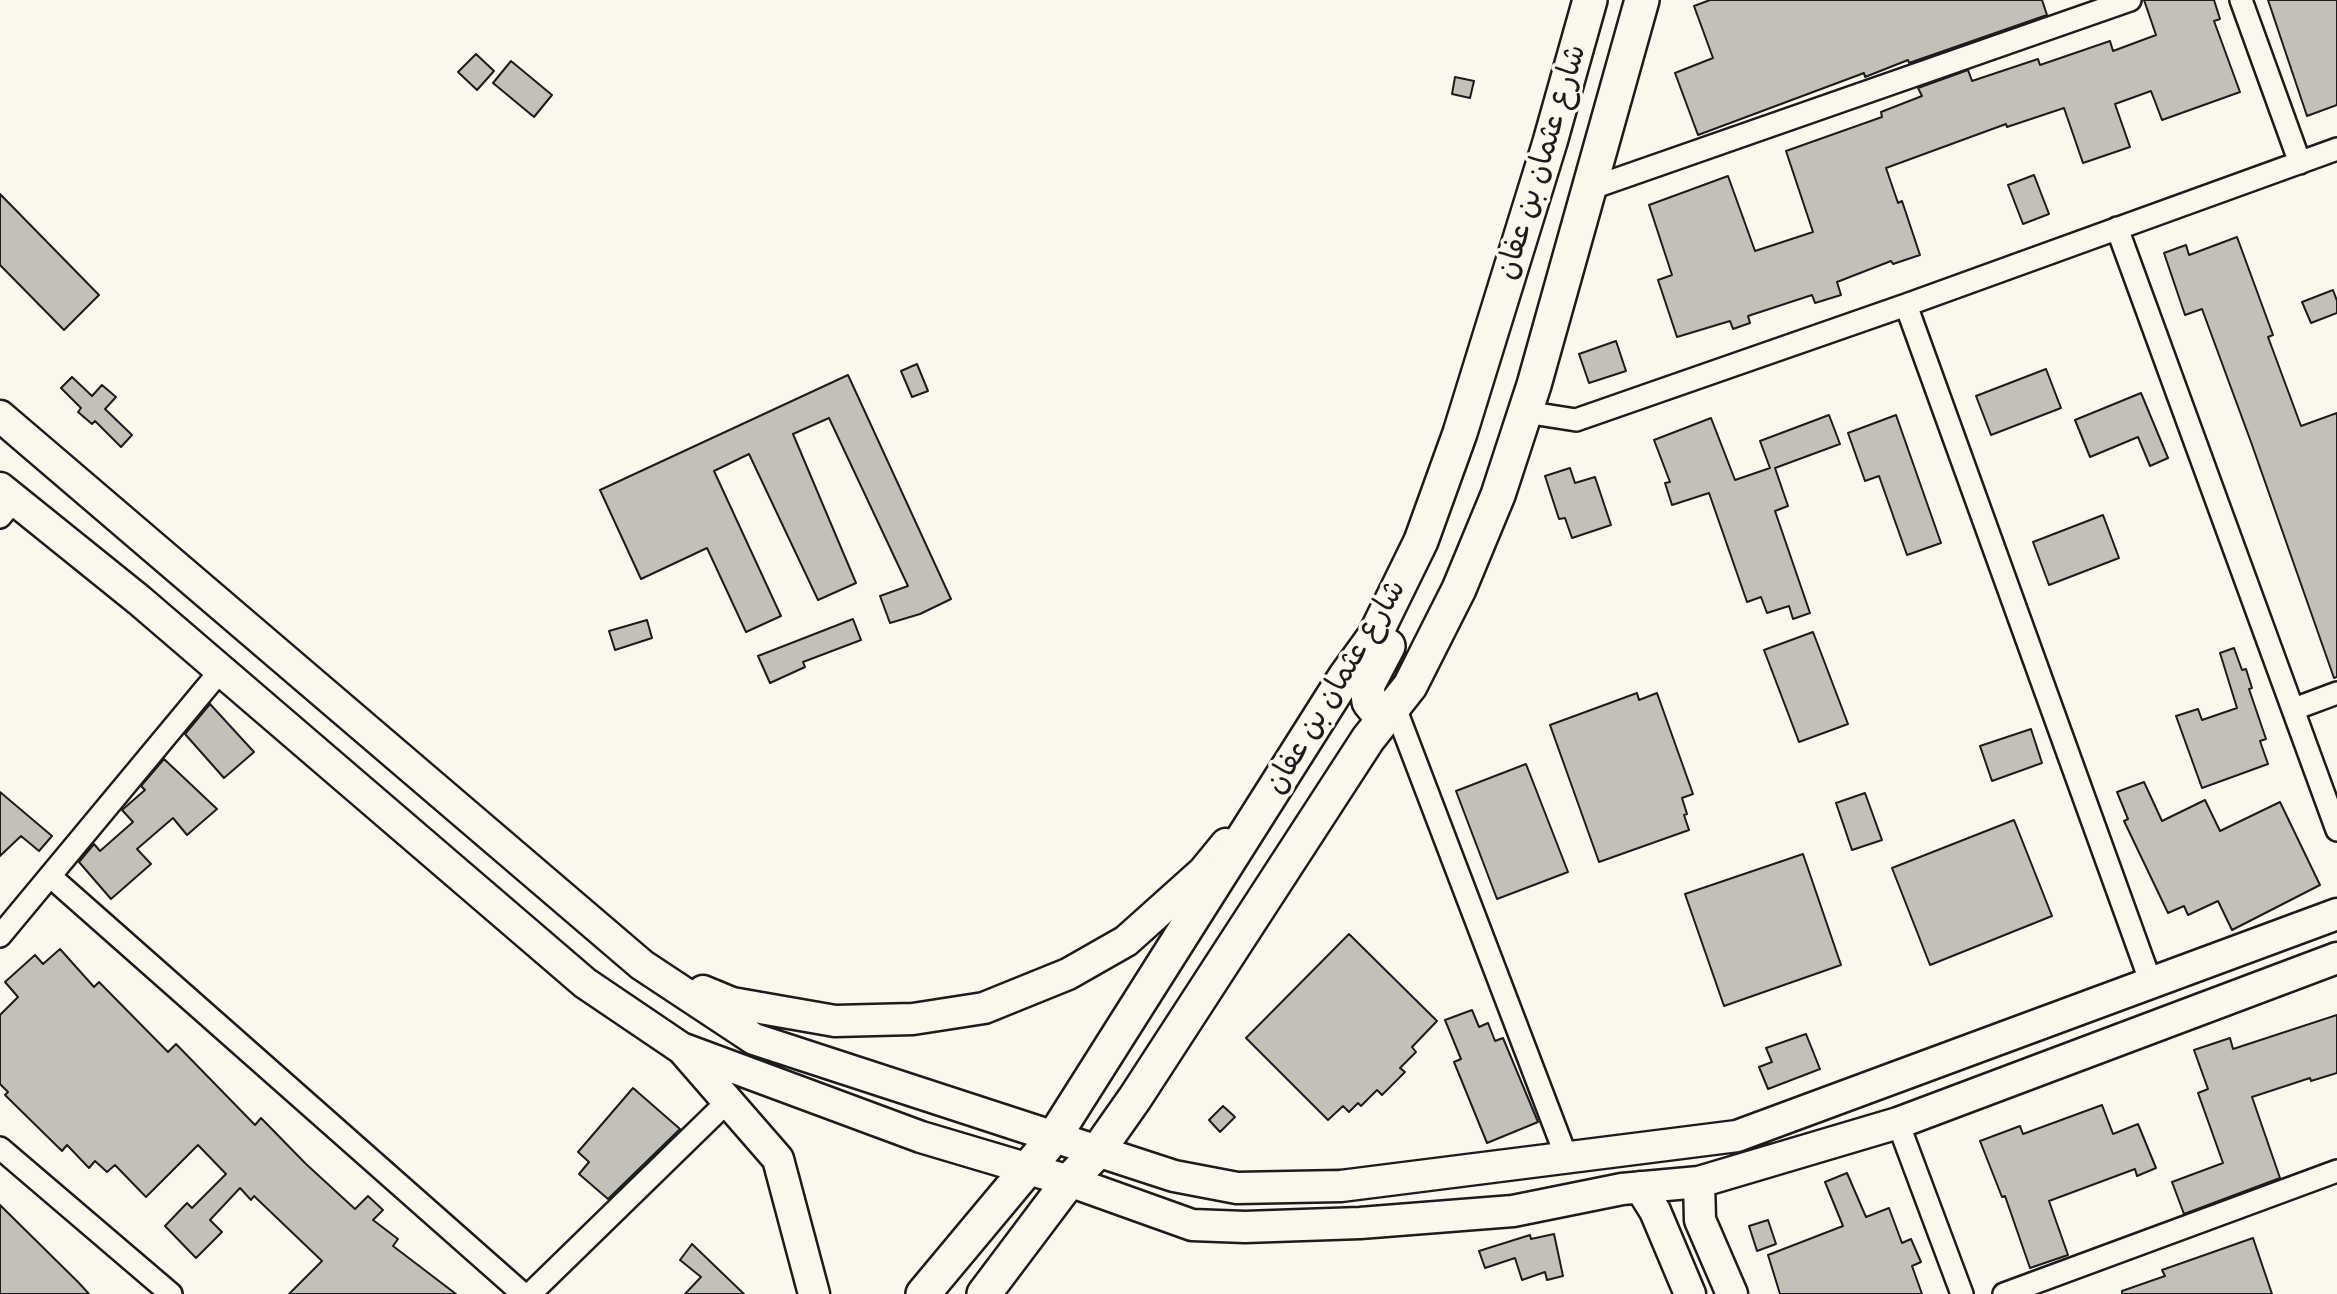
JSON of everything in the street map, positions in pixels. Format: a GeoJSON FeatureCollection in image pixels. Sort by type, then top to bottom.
{"type":"FeatureCollection","features":[{"type":"Feature","properties":{"kind":"main road","name":"شارع عثمان بن عفان"},"geometry":{"type":"LineString","coordinates":[[923,1294],[1054,1137],[1345,677],[1374,637],[1421,541],[1460,433],[1546,155],[1590,0]]}},
{"type":"Feature","properties":{"kind":"main road","name":"شارع عثمان بن عفان"},"geometry":{"type":"LineString","coordinates":[[984,1294],[1069,1181],[1097,1152],[1135,1098],[1368,739],[1410,686],[1459,589],[1498,495],[1525,412],[1642,0]]}},
{"type":"Feature","properties":{"kind":"main road"},"geometry":{"type":"LineString","coordinates":[[1389,712],[1369,702],[1367,686],[1435,555],[1446,474]]}},
{"type":"Feature","properties":{"kind":"street"},"geometry":{"type":"LineString","coordinates":[[1589,189],[2130,0]]}},
{"type":"Feature","properties":{"kind":"street"},"geometry":{"type":"LineString","coordinates":[[2241,0],[2300,163]]}},
{"type":"Feature","properties":{"kind":"street"},"geometry":{"type":"LineString","coordinates":[[1525,412],[1576,420],[1906,305],[2337,149]]}},
{"type":"Feature","properties":{"kind":"street"},"geometry":{"type":"LineString","coordinates":[[2117,229],[2337,830]]}},
{"type":"Feature","properties":{"kind":"street"},"geometry":{"type":"LineString","coordinates":[[1906,305],[2151,983]]}},
{"type":"Feature","properties":{"kind":"street"},"geometry":{"type":"LineString","coordinates":[[0,416],[642,965],[754,1039],[1174,1176],[1237,1188],[1341,1186],[1737,1136],[2337,914]]}},
{"type":"Feature","properties":{"kind":"street"},"geometry":{"type":"LineString","coordinates":[[5,502],[139,600],[585,983],[681,1048],[920,1137],[1069,1181],[1192,1225],[1245,1227],[1360,1223],[1513,1211],[1640,1187],[1699,1182],[1898,1122],[2337,958]]}},
{"type":"Feature","properties":{"kind":"street"},"geometry":{"type":"LineString","coordinates":[[0,936],[221,670]]}},
{"type":"Feature","properties":{"kind":"street"},"geometry":{"type":"LineString","coordinates":[[2294,709],[2337,693]]}},
{"type":"Feature","properties":{"kind":"street"},"geometry":{"type":"LineString","coordinates":[[1389,712],[1566,1156]]}},
{"type":"Feature","properties":{"kind":"street"},"geometry":{"type":"LineString","coordinates":[[642,965],[732,1003],[835,1021],[913,1019],[984,1008],[1068,974],[1126,941],[1203,872],[1298,753]]}},
{"type":"Feature","properties":{"kind":"street"},"geometry":{"type":"LineString","coordinates":[[50,876],[523,1294]]}},
{"type":"Feature","properties":{"kind":"street"},"geometry":{"type":"LineString","coordinates":[[681,1048],[778,1159],[814,1294]]}},
{"type":"Feature","properties":{"kind":"street"},"geometry":{"type":"LineString","coordinates":[[530,1294],[728,1101]]}},
{"type":"Feature","properties":{"kind":"street"},"geometry":{"type":"LineString","coordinates":[[1898,1122],[1962,1294]]}},
{"type":"Feature","properties":{"kind":"street"},"geometry":{"type":"LineString","coordinates":[[0,1148],[171,1294]]}},
{"type":"Feature","properties":{"kind":"street"},"geometry":{"type":"LineString","coordinates":[[2004,1294],[2337,1171]]}},
{"type":"Feature","properties":{"kind":"street"},"geometry":{"type":"LineString","coordinates":[[1699,1182],[1700,1220],[1732,1294]]}},
{"type":"Feature","properties":{"kind":"street"},"geometry":{"type":"LineString","coordinates":[[1640,1187],[1655,1211],[1690,1294]]}},
{"type":"Feature","properties":{"kind":"building"},"geometry":{"type":"Polygon","coordinates":[[[1710,0],[2042,0],[2047,15],[1909,63],[1908,60],[1865,77],[1864,73],[1698,135],[1675,73],[1713,58],[1694,6],[1710,0]]]}},
{"type":"Feature","properties":{"kind":"building"},"geometry":{"type":"Polygon","coordinates":[[[2144,0],[2214,0],[2220,19],[2214,21],[2240,92],[2162,120],[2151,91],[2115,104],[2130,147],[2083,163],[2064,108],[2007,127],[2006,124],[1886,168],[1898,203],[1902,201],[1920,255],[1893,264],[1891,261],[1837,282],[1841,295],[1815,303],[1812,295],[1748,316],[1750,323],[1733,329],[1730,321],[1677,337],[1658,280],[1672,275],[1649,205],[1728,176],[1755,251],[1813,232],[1786,151],[1882,117],[1881,112],[1922,96],[1918,88],[1968,70],[1972,81],[2038,59],[2040,65],[2110,41],[2113,51],[2156,35],[2144,0]]]}},
{"type":"Feature","properties":{"kind":"building"},"geometry":{"type":"Polygon","coordinates":[[[2268,0],[2337,0],[2337,105],[2307,116],[2268,0]]]}},
{"type":"Feature","properties":{"kind":"building"},"geometry":{"type":"Polygon","coordinates":[[[476,54],[494,71],[477,90],[458,72],[476,54]]]}},
{"type":"Feature","properties":{"kind":"building"},"geometry":{"type":"Polygon","coordinates":[[[511,61],[552,95],[534,117],[493,83],[511,61]]]}},
{"type":"Feature","properties":{"kind":"building"},"geometry":{"type":"Polygon","coordinates":[[[1455,77],[1474,81],[1470,98],[1452,94],[1455,77]]]}},
{"type":"Feature","properties":{"kind":"building"},"geometry":{"type":"Polygon","coordinates":[[[2034,175],[2049,214],[2023,224],[2008,185],[2034,175]]]}},
{"type":"Feature","properties":{"kind":"building"},"geometry":{"type":"Polygon","coordinates":[[[0,194],[99,295],[64,330],[0,265],[0,194]]]}},
{"type":"Feature","properties":{"kind":"building"},"geometry":{"type":"Polygon","coordinates":[[[2237,237],[2273,335],[2268,337],[2301,426],[2337,413],[2337,677],[2334,678],[2202,309],[2185,315],[2164,253],[2186,245],[2189,255],[2237,237]]]}},
{"type":"Feature","properties":{"kind":"building"},"geometry":{"type":"Polygon","coordinates":[[[2333,290],[2337,313],[2311,323],[2302,302],[2333,290]]]}},
{"type":"Feature","properties":{"kind":"building"},"geometry":{"type":"Polygon","coordinates":[[[1616,341],[1626,371],[1589,383],[1579,354],[1616,341]]]}},
{"type":"Feature","properties":{"kind":"building"},"geometry":{"type":"Polygon","coordinates":[[[917,364],[928,391],[912,397],[901,371],[917,364]]]}},
{"type":"Feature","properties":{"kind":"building"},"geometry":{"type":"Polygon","coordinates":[[[2046,369],[2061,408],[1991,435],[1976,396],[2046,369]]]}},
{"type":"Feature","properties":{"kind":"building"},"geometry":{"type":"Polygon","coordinates":[[[848,375],[951,599],[920,614],[890,623],[880,596],[908,586],[829,418],[793,434],[856,583],[818,600],[749,454],[714,471],[781,616],[746,632],[707,548],[641,579],[600,490],[848,375]]]}},
{"type":"Feature","properties":{"kind":"building"},"geometry":{"type":"Polygon","coordinates":[[[72,377],[92,396],[102,385],[116,397],[105,409],[132,435],[121,447],[95,421],[92,424],[78,412],[81,408],[61,388],[72,377]]]}},
{"type":"Feature","properties":{"kind":"building"},"geometry":{"type":"Polygon","coordinates":[[[2141,393],[2168,458],[2150,466],[2138,437],[2090,457],[2075,420],[2141,393]]]}},
{"type":"Feature","properties":{"kind":"building"},"geometry":{"type":"Polygon","coordinates":[[[1829,415],[1840,444],[1775,468],[1788,506],[1775,511],[1810,613],[1793,619],[1789,606],[1767,613],[1761,597],[1747,602],[1709,493],[1672,505],[1665,483],[1670,482],[1654,440],[1711,418],[1735,480],[1770,468],[1760,441],[1829,415]]]}},
{"type":"Feature","properties":{"kind":"building"},"geometry":{"type":"Polygon","coordinates":[[[1896,415],[1941,543],[1907,555],[1879,476],[1865,481],[1848,433],[1896,415]]]}},
{"type":"Feature","properties":{"kind":"building"},"geometry":{"type":"Polygon","coordinates":[[[1570,468],[1575,483],[1595,477],[1611,525],[1572,538],[1565,518],[1559,519],[1545,476],[1570,468]]]}},
{"type":"Feature","properties":{"kind":"building"},"geometry":{"type":"Polygon","coordinates":[[[2103,515],[2119,558],[2049,585],[2033,542],[2103,515]]]}},
{"type":"Feature","properties":{"kind":"building"},"geometry":{"type":"Polygon","coordinates":[[[853,619],[861,640],[803,662],[805,667],[770,683],[758,656],[853,619]]]}},
{"type":"Feature","properties":{"kind":"building"},"geometry":{"type":"Polygon","coordinates":[[[647,620],[652,638],[615,650],[609,631],[647,620]]]}},
{"type":"Feature","properties":{"kind":"building"},"geometry":{"type":"Polygon","coordinates":[[[1813,632],[1848,724],[1799,742],[1764,650],[1813,632]]]}},
{"type":"Feature","properties":{"kind":"building"},"geometry":{"type":"Polygon","coordinates":[[[2234,648],[2242,670],[2246,669],[2252,688],[2249,689],[2266,739],[2260,741],[2268,764],[2202,788],[2176,716],[2198,709],[2202,720],[2237,708],[2220,653],[2234,648]]]}},
{"type":"Feature","properties":{"kind":"building"},"geometry":{"type":"Polygon","coordinates":[[[1637,693],[1639,700],[1657,693],[1693,794],[1682,798],[1689,830],[1599,862],[1550,725],[1637,693]]]}},
{"type":"Feature","properties":{"kind":"building"},"geometry":{"type":"Polygon","coordinates":[[[210,704],[254,752],[224,778],[185,734],[210,704]]]}},
{"type":"Feature","properties":{"kind":"building"},"geometry":{"type":"Polygon","coordinates":[[[2031,729],[2042,763],[1992,781],[1980,746],[2031,729]]]}},
{"type":"Feature","properties":{"kind":"building"},"geometry":{"type":"Polygon","coordinates":[[[164,759],[217,809],[187,835],[173,818],[137,849],[151,864],[111,899],[79,862],[94,844],[100,851],[133,822],[122,810],[145,790],[141,786],[164,759]]]}},
{"type":"Feature","properties":{"kind":"building"},"geometry":{"type":"Polygon","coordinates":[[[1526,764],[1568,872],[1497,899],[1456,791],[1526,764]]]}},
{"type":"Feature","properties":{"kind":"building"},"geometry":{"type":"Polygon","coordinates":[[[2144,782],[2162,821],[2205,800],[2220,831],[2280,802],[2320,885],[2232,930],[2218,901],[2188,915],[2184,906],[2168,913],[2124,821],[2128,819],[2117,792],[2144,782]]]}},
{"type":"Feature","properties":{"kind":"building"},"geometry":{"type":"Polygon","coordinates":[[[0,792],[52,836],[39,851],[21,836],[0,856],[0,792]]]}},
{"type":"Feature","properties":{"kind":"building"},"geometry":{"type":"Polygon","coordinates":[[[1865,793],[1882,840],[1852,850],[1836,803],[1865,793]]]}},
{"type":"Feature","properties":{"kind":"building"},"geometry":{"type":"Polygon","coordinates":[[[2014,820],[2052,916],[1930,965],[1892,868],[2014,820]]]}},
{"type":"Feature","properties":{"kind":"building"},"geometry":{"type":"Polygon","coordinates":[[[1803,854],[1841,965],[1724,1006],[1685,894],[1803,854]]]}},
{"type":"Feature","properties":{"kind":"building"},"geometry":{"type":"Polygon","coordinates":[[[1349,934],[1437,1021],[1412,1047],[1416,1052],[1400,1068],[1405,1072],[1382,1095],[1377,1090],[1361,1106],[1358,1103],[1349,1112],[1343,1106],[1328,1120],[1246,1038],[1349,934]]]}},
{"type":"Feature","properties":{"kind":"building"},"geometry":{"type":"Polygon","coordinates":[[[60,949],[94,987],[99,982],[168,1052],[176,1044],[255,1125],[261,1118],[355,1209],[368,1196],[383,1210],[373,1220],[398,1239],[393,1246],[456,1294],[289,1294],[322,1261],[254,1196],[251,1200],[240,1188],[210,1220],[222,1232],[196,1258],[165,1226],[187,1203],[192,1208],[226,1174],[198,1145],[146,1197],[115,1165],[107,1172],[95,1161],[89,1168],[67,1145],[62,1151],[5,1095],[8,1092],[0,1084],[0,1015],[18,997],[5,982],[35,955],[43,964],[60,949]]]}},
{"type":"Feature","properties":{"kind":"building"},"geometry":{"type":"Polygon","coordinates":[[[1472,1010],[1479,1027],[1488,1023],[1495,1041],[1503,1038],[1538,1122],[1487,1143],[1454,1062],[1461,1059],[1445,1020],[1472,1010]]]}},
{"type":"Feature","properties":{"kind":"building"},"geometry":{"type":"Polygon","coordinates":[[[2337,1015],[2337,1073],[2311,1081],[2310,1078],[2252,1097],[2280,1178],[2184,1214],[2172,1182],[2223,1163],[2198,1093],[2208,1089],[2194,1050],[2230,1038],[2233,1049],[2337,1015]]]}},
{"type":"Feature","properties":{"kind":"building"},"geometry":{"type":"Polygon","coordinates":[[[1806,1034],[1820,1069],[1768,1089],[1759,1067],[1772,1062],[1766,1048],[1806,1034]]]}},
{"type":"Feature","properties":{"kind":"building"},"geometry":{"type":"Polygon","coordinates":[[[633,1088],[680,1129],[608,1199],[579,1174],[589,1162],[578,1152],[633,1088]]]}},
{"type":"Feature","properties":{"kind":"building"},"geometry":{"type":"Polygon","coordinates":[[[2102,1105],[2113,1134],[2138,1124],[2156,1168],[2137,1176],[2135,1169],[2049,1201],[2068,1255],[2030,1268],[2005,1196],[2002,1197],[1980,1141],[2020,1126],[2023,1134],[2102,1105]]]}},
{"type":"Feature","properties":{"kind":"building"},"geometry":{"type":"Polygon","coordinates":[[[1223,1106],[1235,1117],[1220,1132],[1209,1120],[1223,1106]]]}},
{"type":"Feature","properties":{"kind":"building"},"geometry":{"type":"Polygon","coordinates":[[[1847,1173],[1866,1217],[1889,1208],[1902,1243],[1911,1239],[1921,1262],[1912,1266],[1922,1294],[1780,1294],[1768,1255],[1843,1226],[1825,1182],[1847,1173]]]}},
{"type":"Feature","properties":{"kind":"building"},"geometry":{"type":"Polygon","coordinates":[[[0,1205],[78,1282],[89,1294],[0,1294],[0,1205]]]}},
{"type":"Feature","properties":{"kind":"building"},"geometry":{"type":"Polygon","coordinates":[[[1768,1220],[1776,1244],[1757,1251],[1749,1226],[1768,1220]]]}},
{"type":"Feature","properties":{"kind":"building"},"geometry":{"type":"Polygon","coordinates":[[[1554,1234],[1563,1276],[1547,1280],[1545,1272],[1522,1280],[1515,1258],[1485,1268],[1479,1251],[1530,1235],[1531,1239],[1554,1234]]]}},
{"type":"Feature","properties":{"kind":"building"},"geometry":{"type":"Polygon","coordinates":[[[2253,1238],[2272,1294],[2122,1294],[2122,1291],[2165,1276],[2162,1270],[2253,1238]]]}},
{"type":"Feature","properties":{"kind":"building"},"geometry":{"type":"Polygon","coordinates":[[[692,1244],[744,1294],[685,1294],[701,1277],[680,1260],[692,1244]]]}}]}
